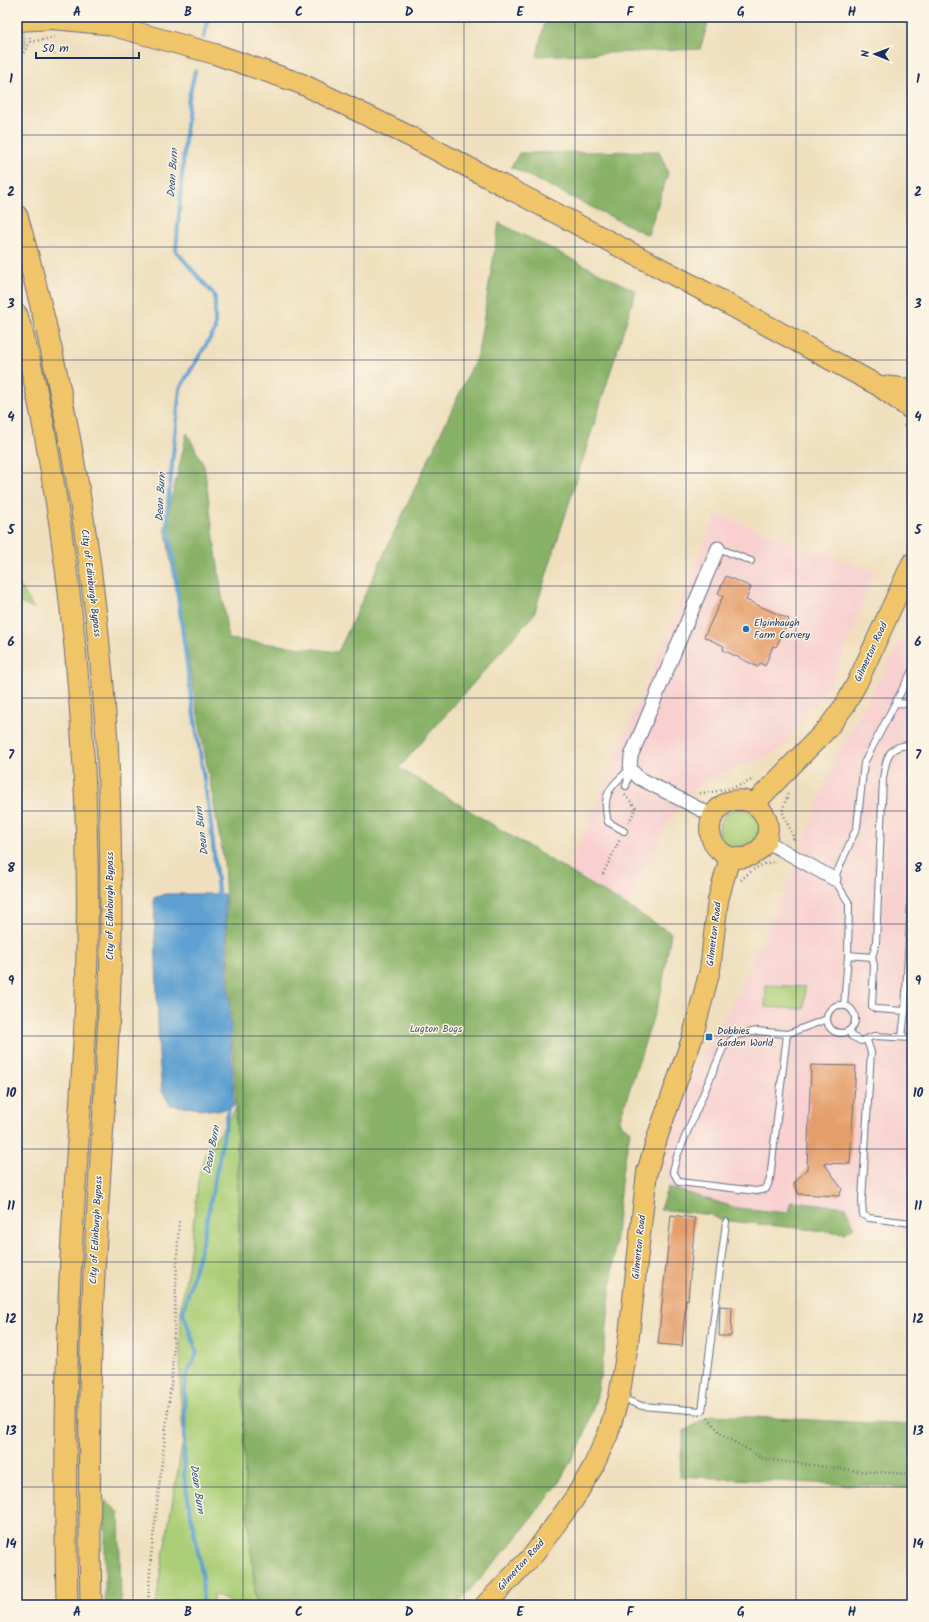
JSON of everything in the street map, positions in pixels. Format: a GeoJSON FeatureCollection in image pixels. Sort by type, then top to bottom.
{"type":"FeatureCollection","features":[{"type":"Feature","properties":{"kind":"highway","name":"City of Edinburgh Bypass"},"geometry":{"type":"LineString","coordinates":[[17,216],[34,276],[52,352],[79,493],[98,635],[107,740],[110,868],[110,1003],[92,1298],[90,1418],[91,1605]]}},
{"type":"Feature","properties":{"kind":"highway"},"geometry":{"type":"LineString","coordinates":[[17,315],[32,370],[45,432],[67,574],[75,648],[82,738],[86,826],[86,992],[68,1326],[66,1605]]}},
{"type":"Feature","properties":{"kind":"main road"},"geometry":{"type":"LineString","coordinates":[[24,20],[53,19],[98,21],[215,54],[302,84],[425,144],[879,386],[912,410]]}},
{"type":"Feature","properties":{"kind":"main road"},"geometry":{"type":"LineString","coordinates":[[879,386],[912,389]]}},
{"type":"Feature","properties":{"kind":"main road","name":"Gilmerton Road"},"geometry":{"type":"LineString","coordinates":[[754,804],[828,728],[845,705],[857,683],[912,563]]}},
{"type":"Feature","properties":{"kind":"main road"},"geometry":{"type":"LineString","coordinates":[[735,800],[745,800],[754,804],[765,816],[768,833],[766,841],[754,854],[746,857],[730,857],[718,848],[710,836],[710,826],[713,816],[718,808],[735,800]]}},
{"type":"Feature","properties":{"kind":"main road","name":"Gilmerton Road"},"geometry":{"type":"LineString","coordinates":[[484,1605],[534,1554],[574,1499],[593,1467],[608,1434],[619,1397],[628,1344],[648,1172],[659,1132],[694,1032],[710,970],[718,900],[730,857]]}},
{"type":"Feature","properties":{"kind":"street"},"geometry":{"type":"LineString","coordinates":[[713,816],[639,778],[630,769],[631,756],[718,548]]}},
{"type":"Feature","properties":{"kind":"street"},"geometry":{"type":"LineString","coordinates":[[766,841],[834,880]]}},
{"type":"Feature","properties":{"kind":"lane"},"geometry":{"type":"LineString","coordinates":[[718,548],[751,561]]}},
{"type":"Feature","properties":{"kind":"lane"},"geometry":{"type":"LineString","coordinates":[[844,1006],[848,955],[849,903],[834,880],[857,827],[864,763],[912,671]]}},
{"type":"Feature","properties":{"kind":"lane"},"geometry":{"type":"LineString","coordinates":[[896,703],[912,704]]}},
{"type":"Feature","properties":{"kind":"lane"},"geometry":{"type":"LineString","coordinates":[[905,1011],[876,1009],[872,1006],[874,965],[872,957],[876,943],[883,778],[887,756],[894,748],[902,745],[912,746]]}},
{"type":"Feature","properties":{"kind":"lane"},"geometry":{"type":"LineString","coordinates":[[626,786],[630,769]]}},
{"type":"Feature","properties":{"kind":"lane"},"geometry":{"type":"LineString","coordinates":[[624,831],[608,822],[604,808],[607,794],[615,782],[630,769]]}},
{"type":"Feature","properties":{"kind":"lane"},"geometry":{"type":"LineString","coordinates":[[902,1037],[905,1011],[912,881]]}},
{"type":"Feature","properties":{"kind":"lane"},"geometry":{"type":"LineString","coordinates":[[848,955],[872,957]]}},
{"type":"Feature","properties":{"kind":"lane"},"geometry":{"type":"LineString","coordinates":[[840,1005],[844,1006],[852,1010],[855,1023],[850,1030],[841,1033],[833,1030],[827,1019],[833,1008],[840,1005]]}},
{"type":"Feature","properties":{"kind":"lane"},"geometry":{"type":"LineString","coordinates":[[787,1034],[770,1179],[766,1189],[756,1191],[679,1182],[673,1171],[676,1156],[722,1048],[737,1035],[757,1031],[787,1034],[827,1019]]}},
{"type":"Feature","properties":{"kind":"lane"},"geometry":{"type":"LineString","coordinates":[[850,1030],[852,1036],[861,1041],[874,1036],[912,1038]]}},
{"type":"Feature","properties":{"kind":"lane"},"geometry":{"type":"LineString","coordinates":[[865,1040],[867,1041],[871,1052],[862,1209],[863,1214],[869,1218],[912,1222]]}},
{"type":"Feature","properties":{"kind":"lane"},"geometry":{"type":"LineString","coordinates":[[619,1397],[642,1406],[702,1411],[726,1222]]}},
{"type":"Feature","properties":{"kind":"path"},"geometry":{"type":"LineString","coordinates":[[17,63],[30,42],[24,20]]}},
{"type":"Feature","properties":{"kind":"path"},"geometry":{"type":"LineString","coordinates":[[738,884],[751,871],[767,862],[782,863],[794,838],[782,811],[789,790]]}},
{"type":"Feature","properties":{"kind":"path"},"geometry":{"type":"LineString","coordinates":[[148,1605],[151,1556],[172,1376],[179,1219]]}},
{"type":"Feature","properties":{"kind":"path"},"geometry":{"type":"LineString","coordinates":[[702,1411],[722,1435],[764,1459],[857,1470],[912,1474]]}},
{"type":"Feature","properties":{"kind":"shaded area"},"geometry":{"type":"Polygon","coordinates":[[[716,515],[874,572],[833,681],[780,750],[701,782],[670,819],[626,905],[569,870],[716,515]]]}},
{"type":"Feature","properties":{"kind":"shaded area"},"geometry":{"type":"Polygon","coordinates":[[[912,621],[912,1233],[858,1230],[854,1227],[846,1207],[791,1201],[790,1213],[737,1208],[668,1187],[663,1165],[697,1063],[725,1019],[781,901],[837,755],[912,621]]]}},
{"type":"Feature","properties":{"kind":"green space"},"geometry":{"type":"Polygon","coordinates":[[[546,17],[710,17],[700,49],[537,56],[546,17]]]}},
{"type":"Feature","properties":{"kind":"green space"},"geometry":{"type":"Polygon","coordinates":[[[24,27],[26,43],[17,57],[17,29],[24,27]]]}},
{"type":"Feature","properties":{"kind":"green space"},"geometry":{"type":"Polygon","coordinates":[[[659,151],[668,173],[648,235],[511,167],[519,153],[659,151]]]}},
{"type":"Feature","properties":{"kind":"green space","name":"Lugton Bogs"},"geometry":{"type":"Polygon","coordinates":[[[499,223],[636,291],[534,614],[399,768],[671,933],[661,993],[619,1122],[630,1131],[622,1173],[605,1346],[597,1395],[584,1437],[558,1484],[513,1542],[456,1605],[256,1605],[245,1482],[236,1109],[224,862],[165,527],[187,433],[204,466],[228,639],[338,652],[478,354],[499,223]]]}},
{"type":"Feature","properties":{"kind":"green space"},"geometry":{"type":"Polygon","coordinates":[[[17,581],[34,609],[17,601],[17,581]]]}},
{"type":"Feature","properties":{"kind":"green space"},"geometry":{"type":"Polygon","coordinates":[[[743,809],[750,812],[756,818],[759,829],[758,837],[750,846],[743,849],[735,849],[728,846],[720,837],[719,825],[722,818],[731,810],[743,809]]]}},
{"type":"Feature","properties":{"kind":"green space"},"geometry":{"type":"Polygon","coordinates":[[[766,985],[805,987],[804,1009],[765,1007],[766,985]]]}},
{"type":"Feature","properties":{"kind":"green space"},"geometry":{"type":"Polygon","coordinates":[[[236,1109],[245,1482],[256,1605],[236,1605],[214,1594],[212,1605],[156,1605],[183,1440],[180,1378],[181,1304],[188,1268],[199,1176],[205,1154],[236,1109]]]}},
{"type":"Feature","properties":{"kind":"green space"},"geometry":{"type":"Polygon","coordinates":[[[668,1187],[737,1208],[789,1213],[791,1201],[846,1207],[854,1227],[845,1233],[720,1220],[712,1215],[660,1209],[668,1187]]]}},
{"type":"Feature","properties":{"kind":"green space"},"geometry":{"type":"Polygon","coordinates":[[[711,1415],[912,1425],[912,1488],[679,1476],[684,1431],[711,1415]]]}},
{"type":"Feature","properties":{"kind":"green space"},"geometry":{"type":"Polygon","coordinates":[[[105,1500],[119,1513],[121,1605],[105,1605],[105,1500]]]}},
{"type":"Feature","properties":{"kind":"water"},"geometry":{"type":"Polygon","coordinates":[[[165,894],[224,894],[234,1106],[218,1111],[170,1105],[162,1091],[159,1056],[154,898],[165,894]]]}},
{"type":"Feature","properties":{"kind":"building","name":"Elginhaugh Farm Carvery"},"geometry":{"type":"Polygon","coordinates":[[[726,576],[751,587],[746,600],[789,619],[776,647],[773,646],[765,666],[760,663],[758,667],[723,650],[724,646],[704,637],[723,596],[718,593],[726,576]]]}},
{"type":"Feature","properties":{"kind":"building"},"geometry":{"type":"Polygon","coordinates":[[[811,1065],[856,1066],[850,1164],[824,1163],[842,1189],[839,1196],[799,1194],[794,1183],[807,1169],[811,1065]]]}},
{"type":"Feature","properties":{"kind":"building"},"geometry":{"type":"Polygon","coordinates":[[[671,1215],[695,1218],[688,1300],[686,1299],[682,1346],[658,1344],[671,1215]]]}},
{"type":"Feature","properties":{"kind":"building"},"geometry":{"type":"Polygon","coordinates":[[[720,1306],[732,1307],[731,1336],[719,1336],[720,1306]]]}},
{"type":"Feature","properties":{"kind":"waterway","name":"Dean Burn"},"geometry":{"type":"LineString","coordinates":[[204,37],[208,17]]}},
{"type":"Feature","properties":{"kind":"waterway","name":"Dean Burn"},"geometry":{"type":"LineString","coordinates":[[195,71],[188,102],[176,251],[215,296],[215,330],[180,388],[167,514],[191,695],[210,817],[219,899]]}},
{"type":"Feature","properties":{"kind":"waterway","name":"Dean Burn"},"geometry":{"type":"LineString","coordinates":[[201,1605],[203,1596],[202,1574],[184,1476],[185,1379],[197,1353],[183,1312],[203,1239],[230,1103]]}},
{"type":"Feature","properties":{"kind":"place","name":"Elginhaugh Farm Carvery"},"geometry":{"type":"Point","coordinates":[746,629]}},
{"type":"Feature","properties":{"kind":"place","name":"Dobbies Garden World"},"geometry":{"type":"Point","coordinates":[709,1037]}}]}
